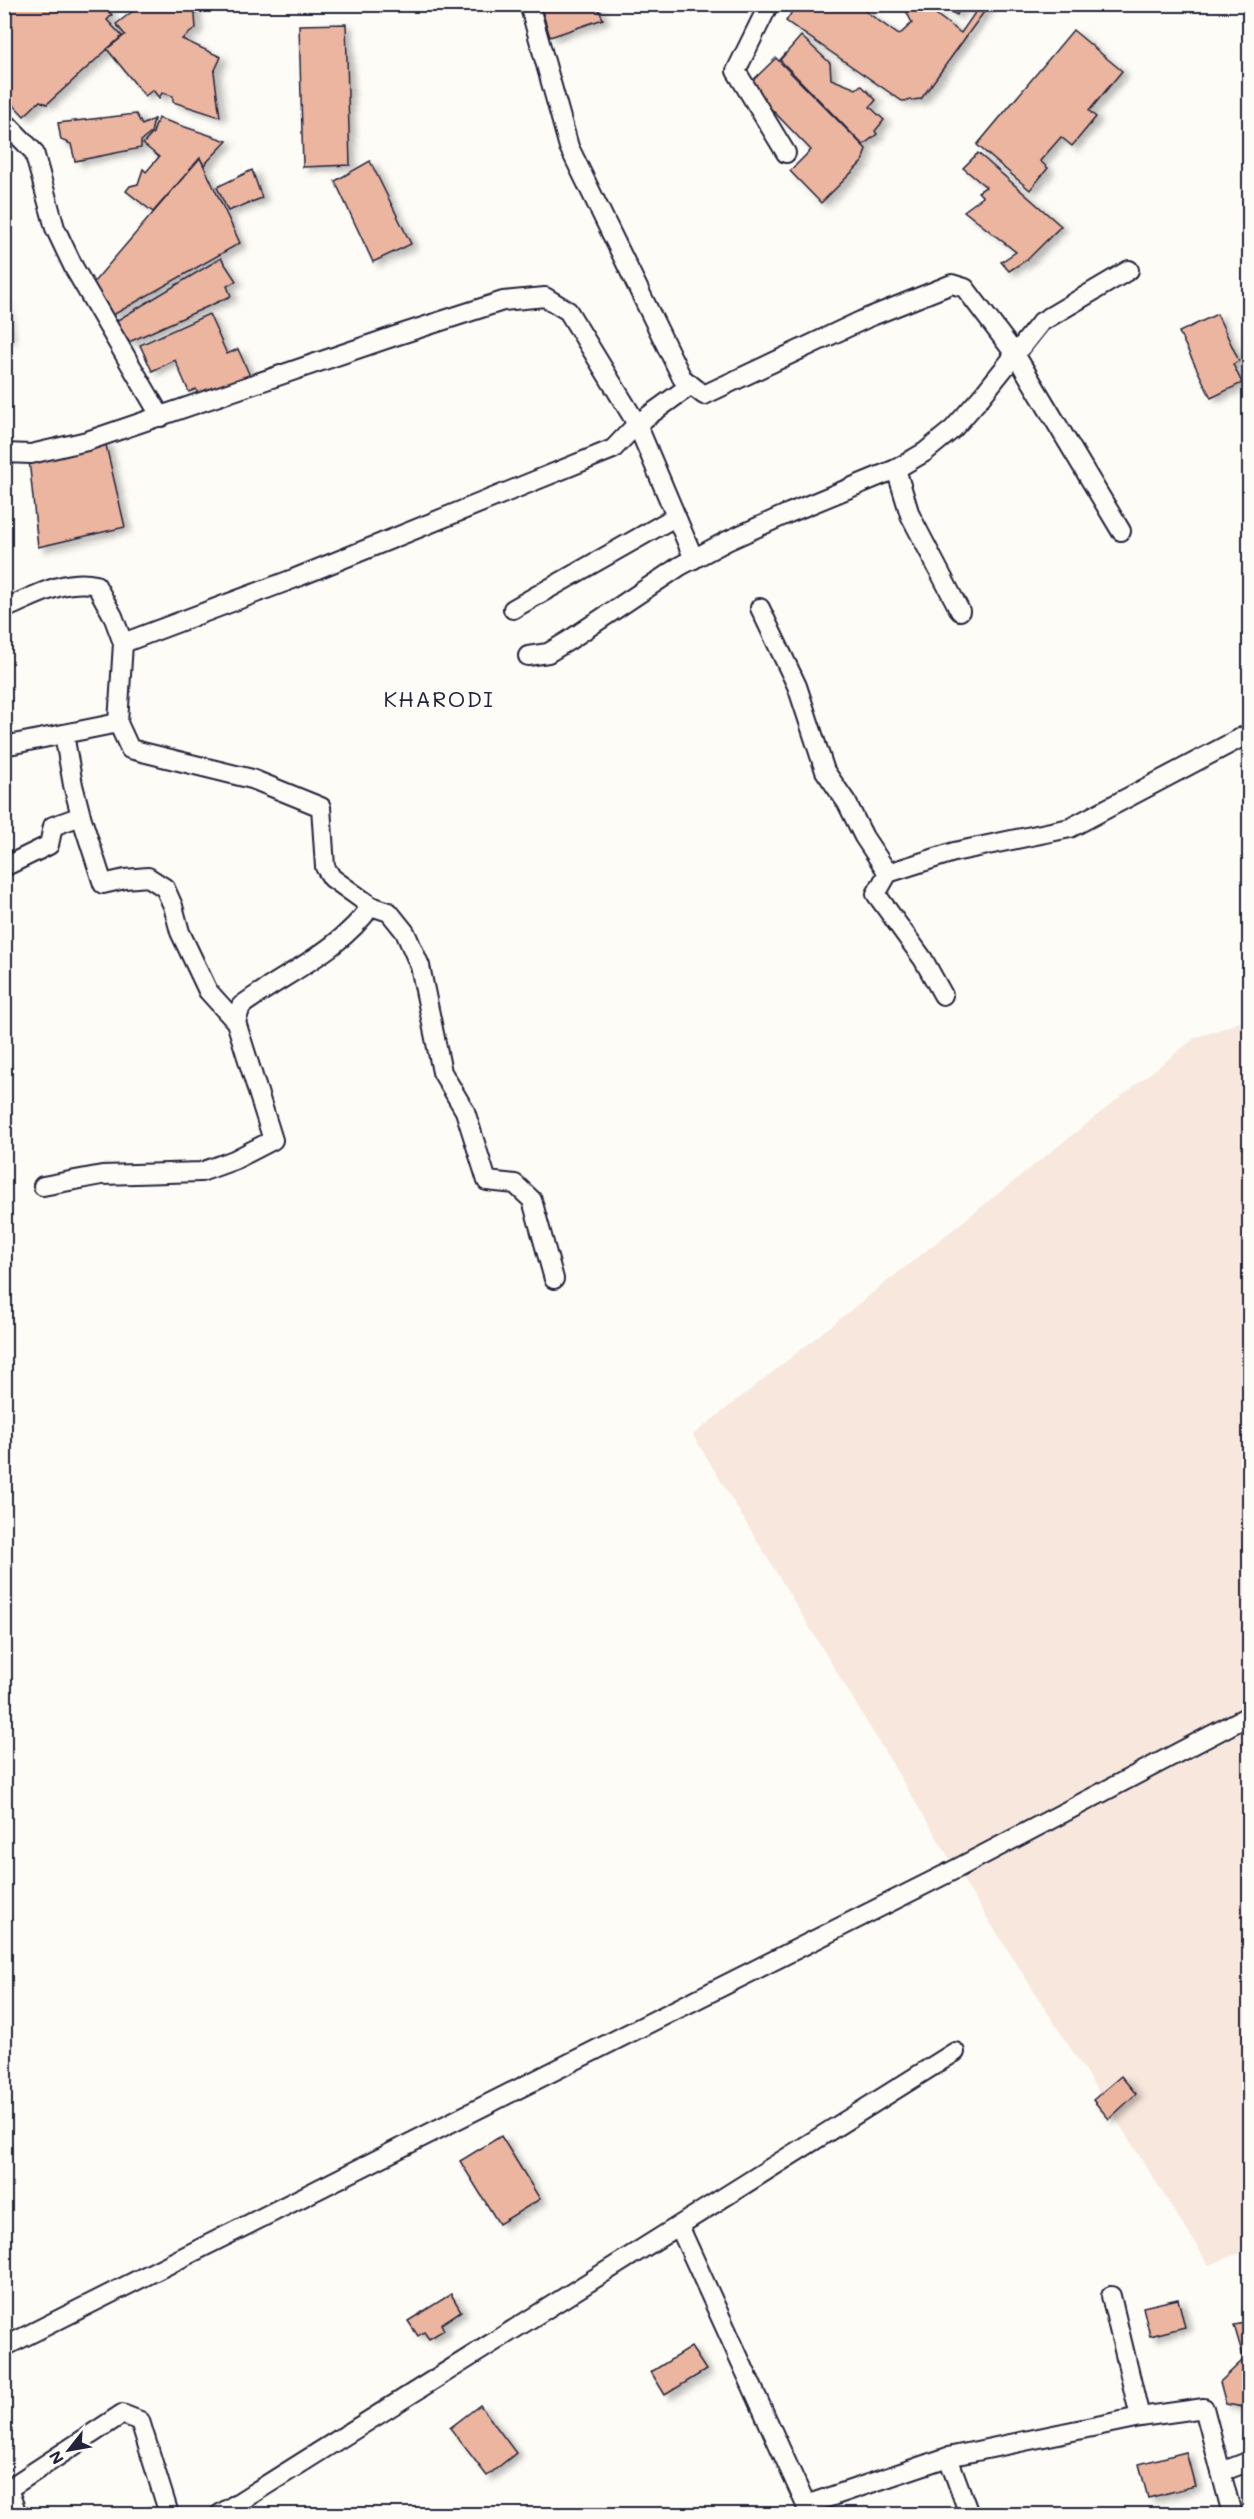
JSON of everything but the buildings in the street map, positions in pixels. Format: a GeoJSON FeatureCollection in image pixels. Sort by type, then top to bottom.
{"type":"FeatureCollection","features":[{"type":"Feature","properties":{"kind":"street"},"geometry":{"type":"LineString","coordinates":[[529,4],[569,147],[681,378],[704,394],[867,318],[952,284],[965,288],[1015,354],[1121,531]]}},
{"type":"Feature","properties":{"kind":"street"},"geometry":{"type":"LineString","coordinates":[[769,4],[736,71],[786,153]]}},
{"type":"Feature","properties":{"kind":"street"},"geometry":{"type":"LineString","coordinates":[[4,121],[34,152],[55,228],[74,268],[134,368],[160,417]]}},
{"type":"Feature","properties":{"kind":"street"},"geometry":{"type":"LineString","coordinates":[[528,656],[548,653],[694,559],[789,513],[896,469],[925,452],[953,429],[1041,322],[1129,270]]}},
{"type":"Feature","properties":{"kind":"street"},"geometry":{"type":"LineString","coordinates":[[4,453],[31,454],[56,449],[160,417],[395,336],[493,305],[546,297],[568,311],[638,424],[694,559]]}},
{"type":"Feature","properties":{"kind":"street"},"geometry":{"type":"LineString","coordinates":[[123,643],[293,579],[613,449],[638,424],[691,385]]}},
{"type":"Feature","properties":{"kind":"street"},"geometry":{"type":"LineString","coordinates":[[896,469],[910,515],[960,611]]}},
{"type":"Feature","properties":{"kind":"street"},"geometry":{"type":"LineString","coordinates":[[513,609],[675,517]]}},
{"type":"Feature","properties":{"kind":"street"},"geometry":{"type":"LineString","coordinates":[[4,609],[65,585],[80,582],[96,585],[123,643],[118,723],[130,749],[252,779],[321,807],[325,867],[332,878],[371,906],[390,912],[405,932],[420,966],[442,1072],[465,1111],[487,1181],[515,1184],[532,1200],[554,1280]]}},
{"type":"Feature","properties":{"kind":"street"},"geometry":{"type":"LineString","coordinates":[[760,608],[797,686],[825,771],[847,803],[864,837],[888,873]]}},
{"type":"Feature","properties":{"kind":"street"},"geometry":{"type":"LineString","coordinates":[[4,746],[118,723]]}},
{"type":"Feature","properties":{"kind":"street"},"geometry":{"type":"LineString","coordinates":[[943,995],[923,959],[876,894],[888,873],[954,852],[1070,828],[1250,733]]}},
{"type":"Feature","properties":{"kind":"street"},"geometry":{"type":"LineString","coordinates":[[44,1186],[102,1175],[201,1172],[234,1160],[273,1140],[236,1022],[208,991],[180,932],[165,888],[148,876],[103,884],[81,816],[64,734]]}},
{"type":"Feature","properties":{"kind":"street"},"geometry":{"type":"LineString","coordinates":[[4,867],[49,845],[53,826],[81,816]]}},
{"type":"Feature","properties":{"kind":"street"},"geometry":{"type":"LineString","coordinates":[[236,1022],[241,1006],[336,944],[359,924],[371,906]]}},
{"type":"Feature","properties":{"kind":"street"},"geometry":{"type":"LineString","coordinates":[[4,2347],[956,1869],[1250,1715]]}},
{"type":"Feature","properties":{"kind":"street"},"geometry":{"type":"LineString","coordinates":[[220,2514],[680,2228],[955,2052]]}},
{"type":"Feature","properties":{"kind":"street"},"geometry":{"type":"LineString","coordinates":[[680,2228],[808,2510],[948,2457],[1140,2417],[1204,2408],[1232,2514]]}},
{"type":"Feature","properties":{"kind":"street"},"geometry":{"type":"LineString","coordinates":[[1111,2296],[1140,2417]]}},
{"type":"Feature","properties":{"kind":"street"},"geometry":{"type":"LineString","coordinates":[[17,2514],[8,2489],[122,2414],[140,2421],[169,2514]]}},
{"type":"Feature","properties":{"kind":"street"},"geometry":{"type":"LineString","coordinates":[[948,2457],[969,2514]]}},
{"type":"Feature","properties":{"kind":"street"},"geometry":{"type":"LineString","coordinates":[[1221,2472],[1250,2461]]}},
{"type":"Feature","properties":{"kind":"shaded area"},"geometry":{"type":"Polygon","coordinates":[[[1249,1019],[1249,2249],[1209,2265],[956,1869],[693,1435],[1195,1038],[1249,1019]]]}},
{"type":"Feature","properties":{"kind":"district","name":"KHARODI"},"geometry":{"type":"Point","coordinates":[439,699]}}]}
